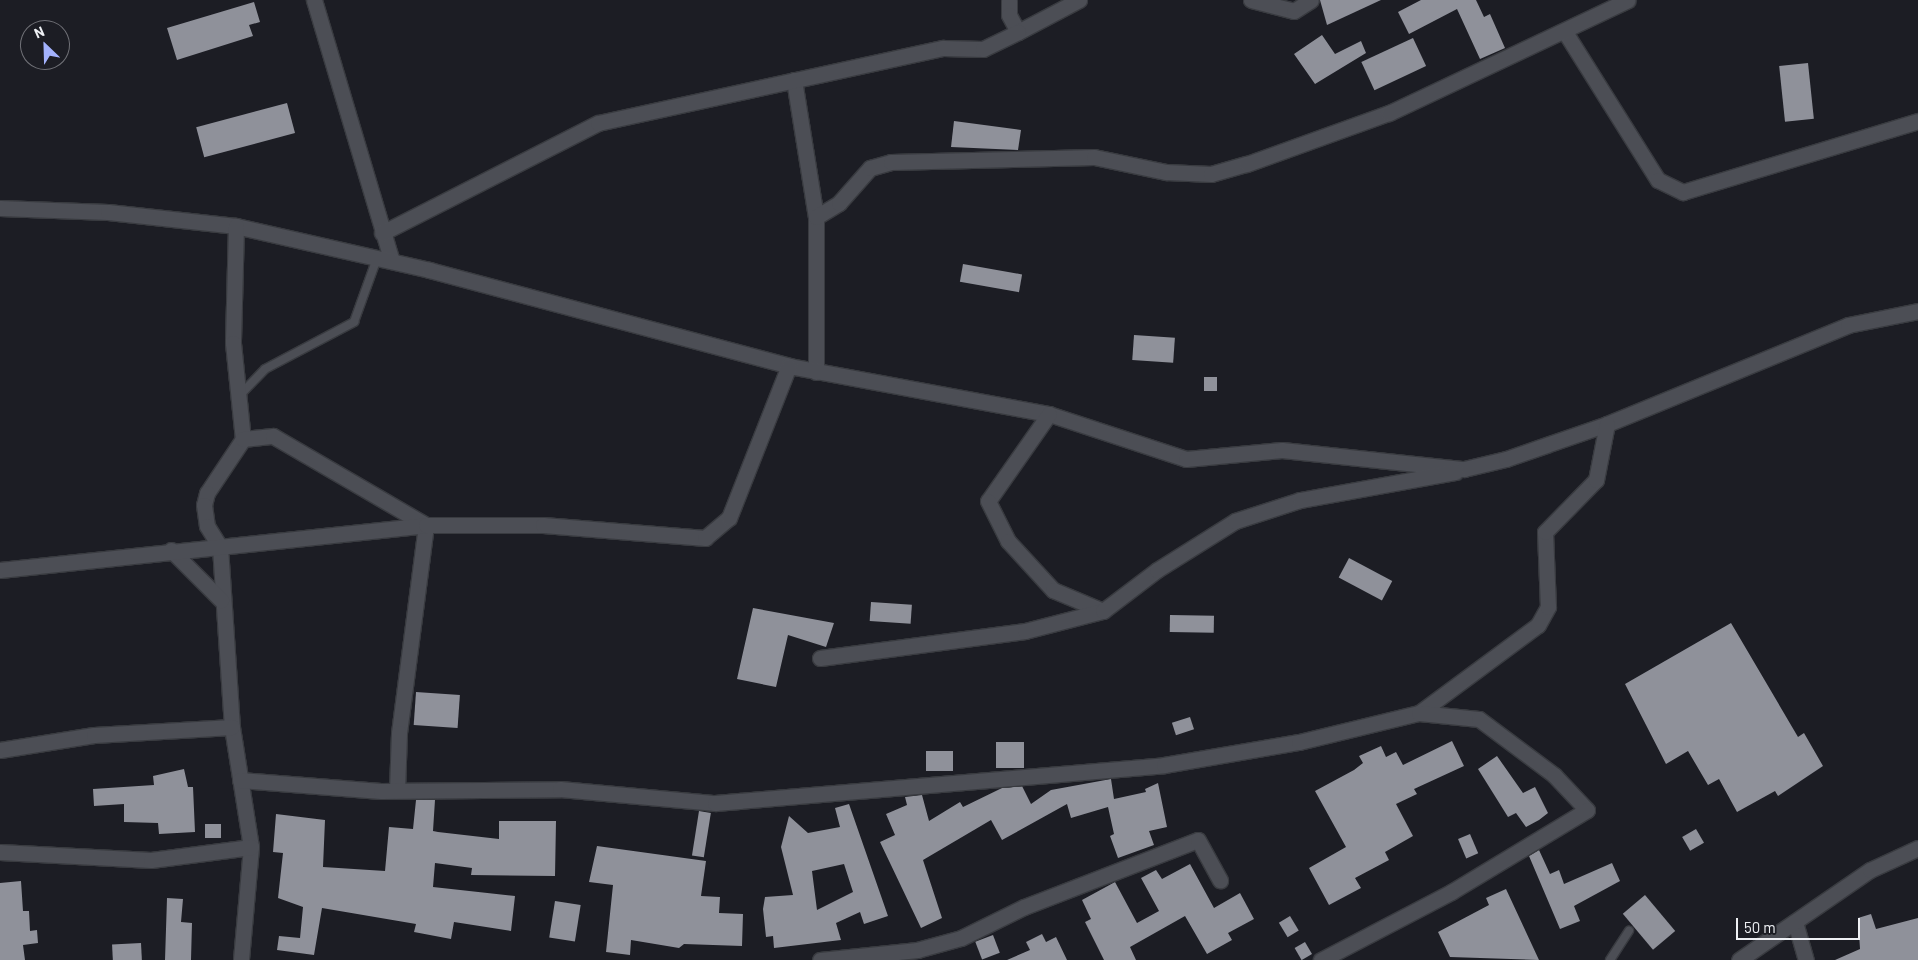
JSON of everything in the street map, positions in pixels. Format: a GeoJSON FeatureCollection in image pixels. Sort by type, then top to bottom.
{"type":"FeatureCollection","features":[{"type":"Feature","properties":{"kind":"street"},"geometry":{"type":"LineString","coordinates":[[314,0],[382,233],[385,259]]}},
{"type":"Feature","properties":{"kind":"street"},"geometry":{"type":"LineString","coordinates":[[1009,0],[1009,15],[1018,32]]}},
{"type":"Feature","properties":{"kind":"street"},"geometry":{"type":"LineString","coordinates":[[382,233],[598,123],[943,48],[982,49],[1079,0]]}},
{"type":"Feature","properties":{"kind":"street"},"geometry":{"type":"LineString","coordinates":[[1251,0],[1294,11],[1311,0]]}},
{"type":"Feature","properties":{"kind":"street"},"geometry":{"type":"LineString","coordinates":[[816,217],[838,203],[870,168],[892,162],[1094,157],[1166,172],[1211,174],[1355,128],[1565,32],[1605,5],[1628,0]]}},
{"type":"Feature","properties":{"kind":"street"},"geometry":{"type":"LineString","coordinates":[[1565,32],[1658,180],[1683,192],[1918,121]]}},
{"type":"Feature","properties":{"kind":"street"},"geometry":{"type":"LineString","coordinates":[[794,80],[816,217],[816,372]]}},
{"type":"Feature","properties":{"kind":"street"},"geometry":{"type":"LineString","coordinates":[[0,208],[108,212],[236,226],[385,259],[788,366],[1049,414],[1186,459],[1282,450],[1464,469]]}},
{"type":"Feature","properties":{"kind":"street"},"geometry":{"type":"LineString","coordinates":[[236,226],[232,329],[243,439],[207,493],[205,521],[220,547],[221,600],[232,728],[251,846],[241,960]]}},
{"type":"Feature","properties":{"kind":"street"},"geometry":{"type":"LineString","coordinates":[[820,658],[1025,631],[1104,611],[1157,570],[1235,521],[1300,500],[1421,481],[1506,460],[1607,424],[1848,325],[1918,310]]}},
{"type":"Feature","properties":{"kind":"street"},"geometry":{"type":"LineString","coordinates":[[0,570],[170,550],[220,547],[426,525],[543,525],[704,538],[729,518],[788,366]]}},
{"type":"Feature","properties":{"kind":"street"},"geometry":{"type":"LineString","coordinates":[[1049,414],[988,501],[1008,541],[1053,590],[1104,611]]}},
{"type":"Feature","properties":{"kind":"street"},"geometry":{"type":"LineString","coordinates":[[1419,713],[1538,625],[1548,606],[1545,532],[1596,480],[1607,424]]}},
{"type":"Feature","properties":{"kind":"street"},"geometry":{"type":"LineString","coordinates":[[243,439],[273,436],[426,525]]}},
{"type":"Feature","properties":{"kind":"street"},"geometry":{"type":"LineString","coordinates":[[398,790],[399,733],[426,525]]}},
{"type":"Feature","properties":{"kind":"street"},"geometry":{"type":"LineString","coordinates":[[170,550],[221,600]]}},
{"type":"Feature","properties":{"kind":"street"},"geometry":{"type":"LineString","coordinates":[[240,780],[398,790],[560,789],[715,803],[1164,765],[1299,742],[1419,713],[1479,719],[1554,775],[1587,810],[1452,892],[1321,960]]}},
{"type":"Feature","properties":{"kind":"street"},"geometry":{"type":"LineString","coordinates":[[0,750],[94,735],[232,728]]}},
{"type":"Feature","properties":{"kind":"street"},"geometry":{"type":"LineString","coordinates":[[820,960],[917,950],[961,938],[1024,907],[1198,840],[1220,880]]}},
{"type":"Feature","properties":{"kind":"street"},"geometry":{"type":"LineString","coordinates":[[0,852],[151,860],[251,846]]}},
{"type":"Feature","properties":{"kind":"street"},"geometry":{"type":"LineString","coordinates":[[1739,960],[1870,870],[1918,848]]}},
{"type":"Feature","properties":{"kind":"street"},"geometry":{"type":"LineString","coordinates":[[1795,922],[1806,960]]}},
{"type":"Feature","properties":{"kind":"lane"},"geometry":{"type":"LineString","coordinates":[[239,396],[265,369],[354,322],[385,259]]}},
{"type":"Feature","properties":{"kind":"lane"},"geometry":{"type":"LineString","coordinates":[[1610,960],[1629,931]]}},
{"type":"Feature","properties":{"kind":"building"},"geometry":{"type":"Polygon","coordinates":[[[1320,0],[1381,0],[1327,25],[1320,0]]]}},
{"type":"Feature","properties":{"kind":"building"},"geometry":{"type":"Polygon","coordinates":[[[1421,0],[1476,0],[1484,17],[1490,14],[1505,48],[1480,59],[1457,9],[1409,34],[1398,12],[1421,0]]]}},
{"type":"Feature","properties":{"kind":"building"},"geometry":{"type":"Polygon","coordinates":[[[254,2],[260,22],[249,25],[253,36],[177,60],[167,28],[254,2]]]}},
{"type":"Feature","properties":{"kind":"building"},"geometry":{"type":"Polygon","coordinates":[[[1322,35],[1335,54],[1361,41],[1366,53],[1315,84],[1294,54],[1322,35]]]}},
{"type":"Feature","properties":{"kind":"building"},"geometry":{"type":"Polygon","coordinates":[[[1413,38],[1426,66],[1374,90],[1361,62],[1413,38]]]}},
{"type":"Feature","properties":{"kind":"building"},"geometry":{"type":"Polygon","coordinates":[[[1808,63],[1814,119],[1785,122],[1779,66],[1808,63]]]}},
{"type":"Feature","properties":{"kind":"building"},"geometry":{"type":"Polygon","coordinates":[[[287,103],[295,133],[204,157],[196,127],[287,103]]]}},
{"type":"Feature","properties":{"kind":"building"},"geometry":{"type":"Polygon","coordinates":[[[954,121],[1021,130],[1018,150],[951,147],[954,121]]]}},
{"type":"Feature","properties":{"kind":"building"},"geometry":{"type":"Polygon","coordinates":[[[963,264],[1022,274],[1019,292],[960,282],[963,264]]]}},
{"type":"Feature","properties":{"kind":"building"},"geometry":{"type":"Polygon","coordinates":[[[1134,335],[1175,338],[1173,363],[1132,360],[1134,335]]]}},
{"type":"Feature","properties":{"kind":"building"},"geometry":{"type":"Polygon","coordinates":[[[1204,377],[1217,377],[1217,391],[1204,391],[1204,377]]]}},
{"type":"Feature","properties":{"kind":"building"},"geometry":{"type":"Polygon","coordinates":[[[1349,558],[1392,581],[1382,600],[1339,577],[1349,558]]]}},
{"type":"Feature","properties":{"kind":"building"},"geometry":{"type":"Polygon","coordinates":[[[871,602],[912,605],[911,624],[870,621],[871,602]]]}},
{"type":"Feature","properties":{"kind":"building"},"geometry":{"type":"Polygon","coordinates":[[[753,608],[834,623],[826,647],[788,635],[776,687],[737,679],[753,608]]]}},
{"type":"Feature","properties":{"kind":"building"},"geometry":{"type":"Polygon","coordinates":[[[1170,615],[1214,616],[1214,633],[1170,632],[1170,615]]]}},
{"type":"Feature","properties":{"kind":"building"},"geometry":{"type":"Polygon","coordinates":[[[1731,623],[1798,737],[1804,733],[1823,766],[1778,796],[1775,791],[1737,812],[1719,779],[1708,785],[1688,751],[1666,764],[1625,684],[1731,623]]]}},
{"type":"Feature","properties":{"kind":"building"},"geometry":{"type":"Polygon","coordinates":[[[416,692],[460,695],[458,728],[414,725],[416,692]]]}},
{"type":"Feature","properties":{"kind":"building"},"geometry":{"type":"Polygon","coordinates":[[[1190,717],[1194,729],[1176,735],[1172,723],[1190,717]]]}},
{"type":"Feature","properties":{"kind":"building"},"geometry":{"type":"Polygon","coordinates":[[[1452,741],[1464,766],[1414,789],[1417,794],[1396,804],[1413,836],[1385,852],[1389,860],[1355,878],[1361,888],[1329,905],[1309,868],[1346,847],[1315,791],[1354,770],[1363,763],[1359,756],[1381,746],[1386,757],[1396,752],[1403,765],[1452,741]]]}},
{"type":"Feature","properties":{"kind":"building"},"geometry":{"type":"Polygon","coordinates":[[[996,742],[1024,742],[1024,768],[996,768],[996,742]]]}},
{"type":"Feature","properties":{"kind":"building"},"geometry":{"type":"Polygon","coordinates":[[[926,751],[953,751],[953,771],[926,771],[926,751]]]}},
{"type":"Feature","properties":{"kind":"building"},"geometry":{"type":"Polygon","coordinates":[[[1497,756],[1523,793],[1535,787],[1548,813],[1526,827],[1516,813],[1508,817],[1478,769],[1497,756]]]}},
{"type":"Feature","properties":{"kind":"building"},"geometry":{"type":"Polygon","coordinates":[[[184,769],[188,787],[193,787],[195,832],[159,834],[158,823],[124,822],[124,804],[94,806],[93,789],[154,785],[153,776],[184,769]]]}},
{"type":"Feature","properties":{"kind":"building"},"geometry":{"type":"Polygon","coordinates":[[[1111,779],[1114,799],[1146,792],[1145,789],[1158,783],[1167,827],[1149,831],[1154,845],[1118,858],[1110,836],[1114,834],[1108,807],[1071,818],[1067,804],[1002,840],[991,820],[923,860],[942,918],[921,928],[880,842],[895,835],[886,814],[907,805],[905,797],[922,795],[929,821],[960,802],[963,807],[1002,788],[1022,786],[1031,804],[1051,790],[1111,779]]]}},
{"type":"Feature","properties":{"kind":"building"},"geometry":{"type":"Polygon","coordinates":[[[416,800],[435,800],[433,831],[438,832],[499,839],[499,821],[556,821],[555,876],[471,875],[472,868],[435,863],[433,887],[515,896],[511,931],[454,922],[451,939],[414,932],[416,924],[322,908],[314,955],[277,950],[279,936],[300,938],[303,907],[278,898],[283,853],[273,852],[276,814],[325,820],[323,867],[385,871],[389,827],[413,829],[416,800]]]}},
{"type":"Feature","properties":{"kind":"building"},"geometry":{"type":"Polygon","coordinates":[[[849,804],[888,916],[864,924],[860,912],[836,923],[841,940],[774,948],[773,936],[766,937],[763,909],[765,897],[793,895],[781,847],[789,816],[808,833],[840,827],[835,808],[849,804]],[[844,864],[812,871],[817,910],[853,892],[844,864]]]}},
{"type":"Feature","properties":{"kind":"building"},"geometry":{"type":"Polygon","coordinates":[[[699,811],[711,813],[704,857],[692,855],[699,811]]]}},
{"type":"Feature","properties":{"kind":"building"},"geometry":{"type":"Polygon","coordinates":[[[205,824],[221,824],[221,838],[205,838],[205,824]]]}},
{"type":"Feature","properties":{"kind":"building"},"geometry":{"type":"Polygon","coordinates":[[[1696,829],[1704,843],[1690,851],[1682,837],[1696,829]]]}},
{"type":"Feature","properties":{"kind":"building"},"geometry":{"type":"Polygon","coordinates":[[[1470,834],[1478,853],[1466,858],[1458,839],[1470,834]]]}},
{"type":"Feature","properties":{"kind":"building"},"geometry":{"type":"Polygon","coordinates":[[[597,846],[706,861],[701,896],[720,897],[719,913],[743,914],[742,946],[684,944],[679,948],[631,940],[630,955],[606,952],[613,885],[589,882],[597,846]]]}},
{"type":"Feature","properties":{"kind":"building"},"geometry":{"type":"Polygon","coordinates":[[[1539,850],[1550,874],[1559,870],[1564,884],[1612,863],[1620,881],[1574,906],[1580,921],[1560,929],[1529,856],[1539,850]]]}},
{"type":"Feature","properties":{"kind":"building"},"geometry":{"type":"Polygon","coordinates":[[[1190,864],[1214,908],[1240,893],[1254,919],[1228,933],[1232,940],[1207,954],[1185,916],[1130,947],[1136,960],[1104,960],[1085,922],[1091,919],[1082,900],[1115,882],[1137,923],[1159,911],[1141,878],[1156,870],[1162,879],[1190,864]]]}},
{"type":"Feature","properties":{"kind":"building"},"geometry":{"type":"Polygon","coordinates":[[[21,881],[23,911],[29,911],[30,931],[37,930],[38,943],[23,945],[25,960],[0,960],[0,883],[21,881]]]}},
{"type":"Feature","properties":{"kind":"building"},"geometry":{"type":"Polygon","coordinates":[[[1506,889],[1539,960],[1450,957],[1438,932],[1489,905],[1486,898],[1506,889]]]}},
{"type":"Feature","properties":{"kind":"building"},"geometry":{"type":"Polygon","coordinates":[[[1645,895],[1675,931],[1653,950],[1623,914],[1645,895]]]}},
{"type":"Feature","properties":{"kind":"building"},"geometry":{"type":"Polygon","coordinates":[[[167,898],[183,899],[181,922],[192,923],[191,960],[165,960],[167,898]]]}},
{"type":"Feature","properties":{"kind":"building"},"geometry":{"type":"Polygon","coordinates":[[[555,901],[581,905],[575,942],[549,938],[555,901]]]}},
{"type":"Feature","properties":{"kind":"building"},"geometry":{"type":"Polygon","coordinates":[[[1871,914],[1876,929],[1918,918],[1918,960],[1835,960],[1860,949],[1858,918],[1871,914]]]}},
{"type":"Feature","properties":{"kind":"building"},"geometry":{"type":"Polygon","coordinates":[[[1290,916],[1299,931],[1288,937],[1279,923],[1290,916]]]}},
{"type":"Feature","properties":{"kind":"building"},"geometry":{"type":"Polygon","coordinates":[[[1042,934],[1046,942],[1056,937],[1067,960],[1007,960],[1030,950],[1026,942],[1042,934]]]}},
{"type":"Feature","properties":{"kind":"building"},"geometry":{"type":"Polygon","coordinates":[[[993,935],[1000,953],[982,960],[975,942],[993,935]]]}},
{"type":"Feature","properties":{"kind":"building"},"geometry":{"type":"Polygon","coordinates":[[[1305,942],[1312,954],[1302,960],[1295,948],[1305,942]]]}},
{"type":"Feature","properties":{"kind":"building"},"geometry":{"type":"Polygon","coordinates":[[[141,943],[142,960],[113,960],[112,945],[141,943]]]}}]}
